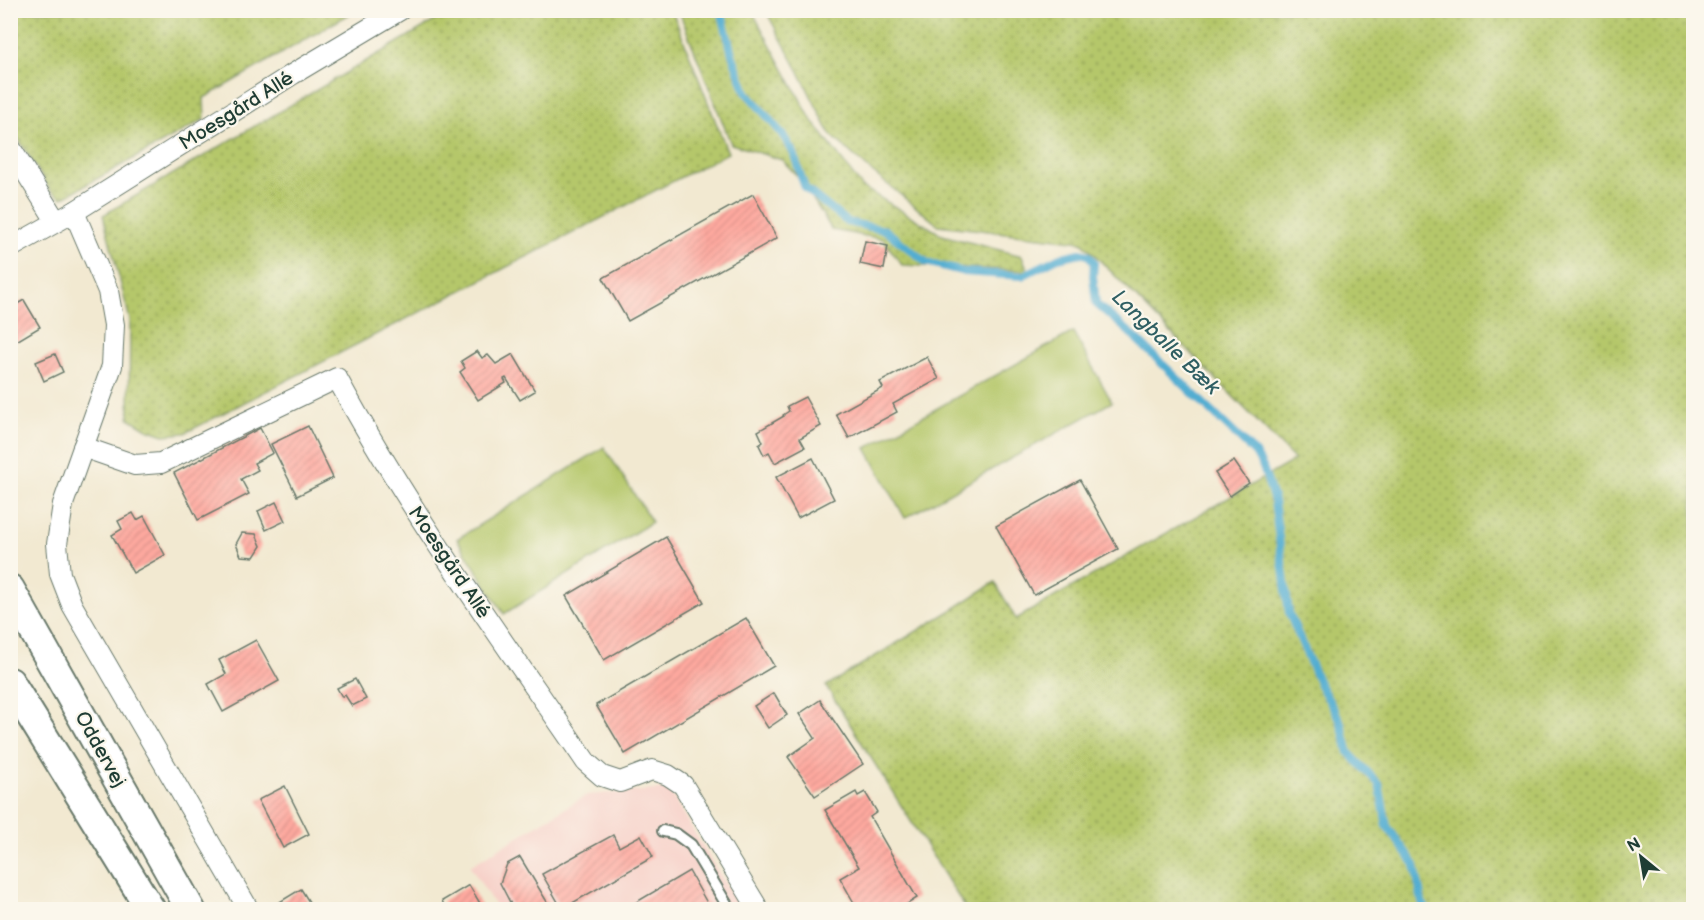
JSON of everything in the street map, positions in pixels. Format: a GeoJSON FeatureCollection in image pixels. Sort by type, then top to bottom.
{"type":"FeatureCollection","features":[{"type":"Feature","properties":{"kind":"main road","name":"Oddervej"},"geometry":{"type":"LineString","coordinates":[[10,589],[191,909]]}},
{"type":"Feature","properties":{"kind":"main road","name":"Oddervej"},"geometry":{"type":"LineString","coordinates":[[10,682],[151,909]]}},
{"type":"Feature","properties":{"kind":"street","name":"Moesgård Allé"},"geometry":{"type":"LineString","coordinates":[[10,248],[65,217],[283,80],[400,10]]}},
{"type":"Feature","properties":{"kind":"street"},"geometry":{"type":"LineString","coordinates":[[10,147],[65,217],[108,291],[114,325],[112,366],[63,504],[57,544],[60,574],[72,605],[249,909]]}},
{"type":"Feature","properties":{"kind":"street","name":"Moesgård Allé"},"geometry":{"type":"LineString","coordinates":[[83,447],[135,465],[161,463],[337,378],[418,517],[586,762],[602,776],[620,782],[652,770],[668,775],[682,785],[756,905]]}},
{"type":"Feature","properties":{"kind":"lane"},"geometry":{"type":"LineString","coordinates":[[663,831],[676,834],[691,845],[730,909]]}},
{"type":"Feature","properties":{"kind":"shaded area"},"geometry":{"type":"Polygon","coordinates":[[[668,789],[741,909],[497,909],[470,866],[587,795],[668,789]]]}},
{"type":"Feature","properties":{"kind":"green space"},"geometry":{"type":"Polygon","coordinates":[[[453,10],[672,11],[728,153],[185,433],[164,435],[147,429],[129,418],[130,320],[103,215],[453,10]]]}},
{"type":"Feature","properties":{"kind":"green space"},"geometry":{"type":"Polygon","coordinates":[[[11,11],[355,11],[204,98],[205,119],[62,198],[50,190],[11,127],[11,11]]]}},
{"type":"Feature","properties":{"kind":"green space"},"geometry":{"type":"Polygon","coordinates":[[[679,11],[752,11],[811,119],[862,187],[942,235],[1022,256],[1028,271],[902,265],[883,239],[832,230],[802,181],[782,160],[731,144],[679,11]]]}},
{"type":"Feature","properties":{"kind":"green space"},"geometry":{"type":"Polygon","coordinates":[[[766,11],[1693,11],[1693,909],[966,909],[826,686],[995,582],[1016,619],[1295,460],[1082,242],[938,225],[871,171],[830,134],[766,11]]]}},
{"type":"Feature","properties":{"kind":"green space"},"geometry":{"type":"Polygon","coordinates":[[[1073,332],[1112,402],[905,518],[866,448],[1073,332]]]}},
{"type":"Feature","properties":{"kind":"green space"},"geometry":{"type":"Polygon","coordinates":[[[604,447],[652,522],[504,614],[457,539],[604,447]]]}},
{"type":"Feature","properties":{"kind":"building"},"geometry":{"type":"Polygon","coordinates":[[[753,194],[777,238],[628,321],[603,278],[753,194]]]}},
{"type":"Feature","properties":{"kind":"building"},"geometry":{"type":"Polygon","coordinates":[[[865,241],[888,246],[884,269],[860,264],[865,241]]]}},
{"type":"Feature","properties":{"kind":"building"},"geometry":{"type":"Polygon","coordinates":[[[24,300],[40,327],[10,345],[10,308],[24,300]]]}},
{"type":"Feature","properties":{"kind":"building"},"geometry":{"type":"Polygon","coordinates":[[[477,351],[482,358],[488,355],[496,364],[513,354],[535,391],[520,400],[506,378],[504,379],[506,383],[478,400],[460,372],[465,368],[461,361],[477,351]]]}},
{"type":"Feature","properties":{"kind":"building"},"geometry":{"type":"Polygon","coordinates":[[[55,354],[63,372],[44,381],[36,362],[55,354]]]}},
{"type":"Feature","properties":{"kind":"building"},"geometry":{"type":"Polygon","coordinates":[[[927,357],[939,379],[893,404],[897,412],[849,438],[836,414],[883,388],[880,382],[927,357]]]}},
{"type":"Feature","properties":{"kind":"building"},"geometry":{"type":"Polygon","coordinates":[[[805,397],[821,426],[800,438],[805,447],[775,463],[769,452],[764,455],[759,445],[763,442],[758,431],[784,416],[789,411],[787,406],[805,397]]]}},
{"type":"Feature","properties":{"kind":"building"},"geometry":{"type":"Polygon","coordinates":[[[308,426],[333,478],[297,496],[271,444],[308,426]]]}},
{"type":"Feature","properties":{"kind":"building"},"geometry":{"type":"Polygon","coordinates":[[[260,428],[273,453],[254,463],[258,470],[241,479],[249,494],[198,520],[174,473],[260,428]]]}},
{"type":"Feature","properties":{"kind":"building"},"geometry":{"type":"Polygon","coordinates":[[[813,458],[834,499],[798,518],[776,477],[813,458]]]}},
{"type":"Feature","properties":{"kind":"building"},"geometry":{"type":"Polygon","coordinates":[[[1234,461],[1249,483],[1230,496],[1215,473],[1234,461]]]}},
{"type":"Feature","properties":{"kind":"building"},"geometry":{"type":"Polygon","coordinates":[[[1080,480],[1118,549],[1034,595],[996,526],[1080,480]]]}},
{"type":"Feature","properties":{"kind":"building"},"geometry":{"type":"Polygon","coordinates":[[[276,502],[285,521],[266,530],[258,511],[276,502]]]}},
{"type":"Feature","properties":{"kind":"building"},"geometry":{"type":"Polygon","coordinates":[[[133,513],[137,520],[144,516],[165,555],[133,573],[112,535],[122,529],[118,521],[133,513]]]}},
{"type":"Feature","properties":{"kind":"building"},"geometry":{"type":"Polygon","coordinates":[[[242,533],[256,534],[261,546],[254,557],[241,556],[236,544],[242,533]]]}},
{"type":"Feature","properties":{"kind":"building"},"geometry":{"type":"Polygon","coordinates":[[[666,537],[704,602],[604,660],[566,596],[666,537]]]}},
{"type":"Feature","properties":{"kind":"building"},"geometry":{"type":"Polygon","coordinates":[[[746,618],[774,666],[625,754],[596,705],[746,618]]]}},
{"type":"Feature","properties":{"kind":"building"},"geometry":{"type":"Polygon","coordinates":[[[256,640],[279,681],[223,712],[208,684],[226,674],[219,660],[256,640]]]}},
{"type":"Feature","properties":{"kind":"building"},"geometry":{"type":"Polygon","coordinates":[[[355,679],[366,699],[352,706],[345,695],[342,697],[337,688],[355,679]]]}},
{"type":"Feature","properties":{"kind":"building"},"geometry":{"type":"Polygon","coordinates":[[[774,693],[787,715],[768,728],[754,706],[774,693]]]}},
{"type":"Feature","properties":{"kind":"building"},"geometry":{"type":"Polygon","coordinates":[[[820,700],[863,764],[815,796],[788,757],[815,738],[799,714],[820,700]]]}},
{"type":"Feature","properties":{"kind":"building"},"geometry":{"type":"Polygon","coordinates":[[[285,786],[309,834],[283,848],[258,800],[285,786]]]}},
{"type":"Feature","properties":{"kind":"building"},"geometry":{"type":"Polygon","coordinates":[[[856,792],[858,796],[865,792],[877,812],[870,817],[917,898],[898,910],[883,910],[879,904],[870,910],[865,910],[862,905],[857,908],[840,878],[859,867],[825,810],[856,792]]]}},
{"type":"Feature","properties":{"kind":"building"},"geometry":{"type":"Polygon","coordinates":[[[613,835],[619,847],[641,835],[653,857],[562,909],[542,874],[613,835]]]}},
{"type":"Feature","properties":{"kind":"building"},"geometry":{"type":"Polygon","coordinates":[[[520,857],[552,910],[514,910],[500,883],[507,864],[520,857]]]}},
{"type":"Feature","properties":{"kind":"building"},"geometry":{"type":"Polygon","coordinates":[[[689,871],[711,910],[623,910],[689,871]]]}},
{"type":"Feature","properties":{"kind":"building"},"geometry":{"type":"Polygon","coordinates":[[[469,885],[484,910],[447,910],[442,901],[469,885]]]}},
{"type":"Feature","properties":{"kind":"building"},"geometry":{"type":"Polygon","coordinates":[[[301,889],[314,910],[282,910],[278,903],[301,889]]]}},
{"type":"Feature","properties":{"kind":"waterway","name":"Langballe Bæk"},"geometry":{"type":"LineString","coordinates":[[721,10],[732,54],[746,92],[783,135],[793,152],[805,188],[847,222],[885,230],[926,262],[964,272],[1022,276],[1058,258],[1080,253],[1088,255],[1094,262],[1096,304],[1126,329],[1255,453],[1263,467],[1274,501],[1289,613],[1319,683],[1340,720],[1349,753],[1379,784],[1387,826],[1415,865],[1422,902],[1427,910]]}}]}
